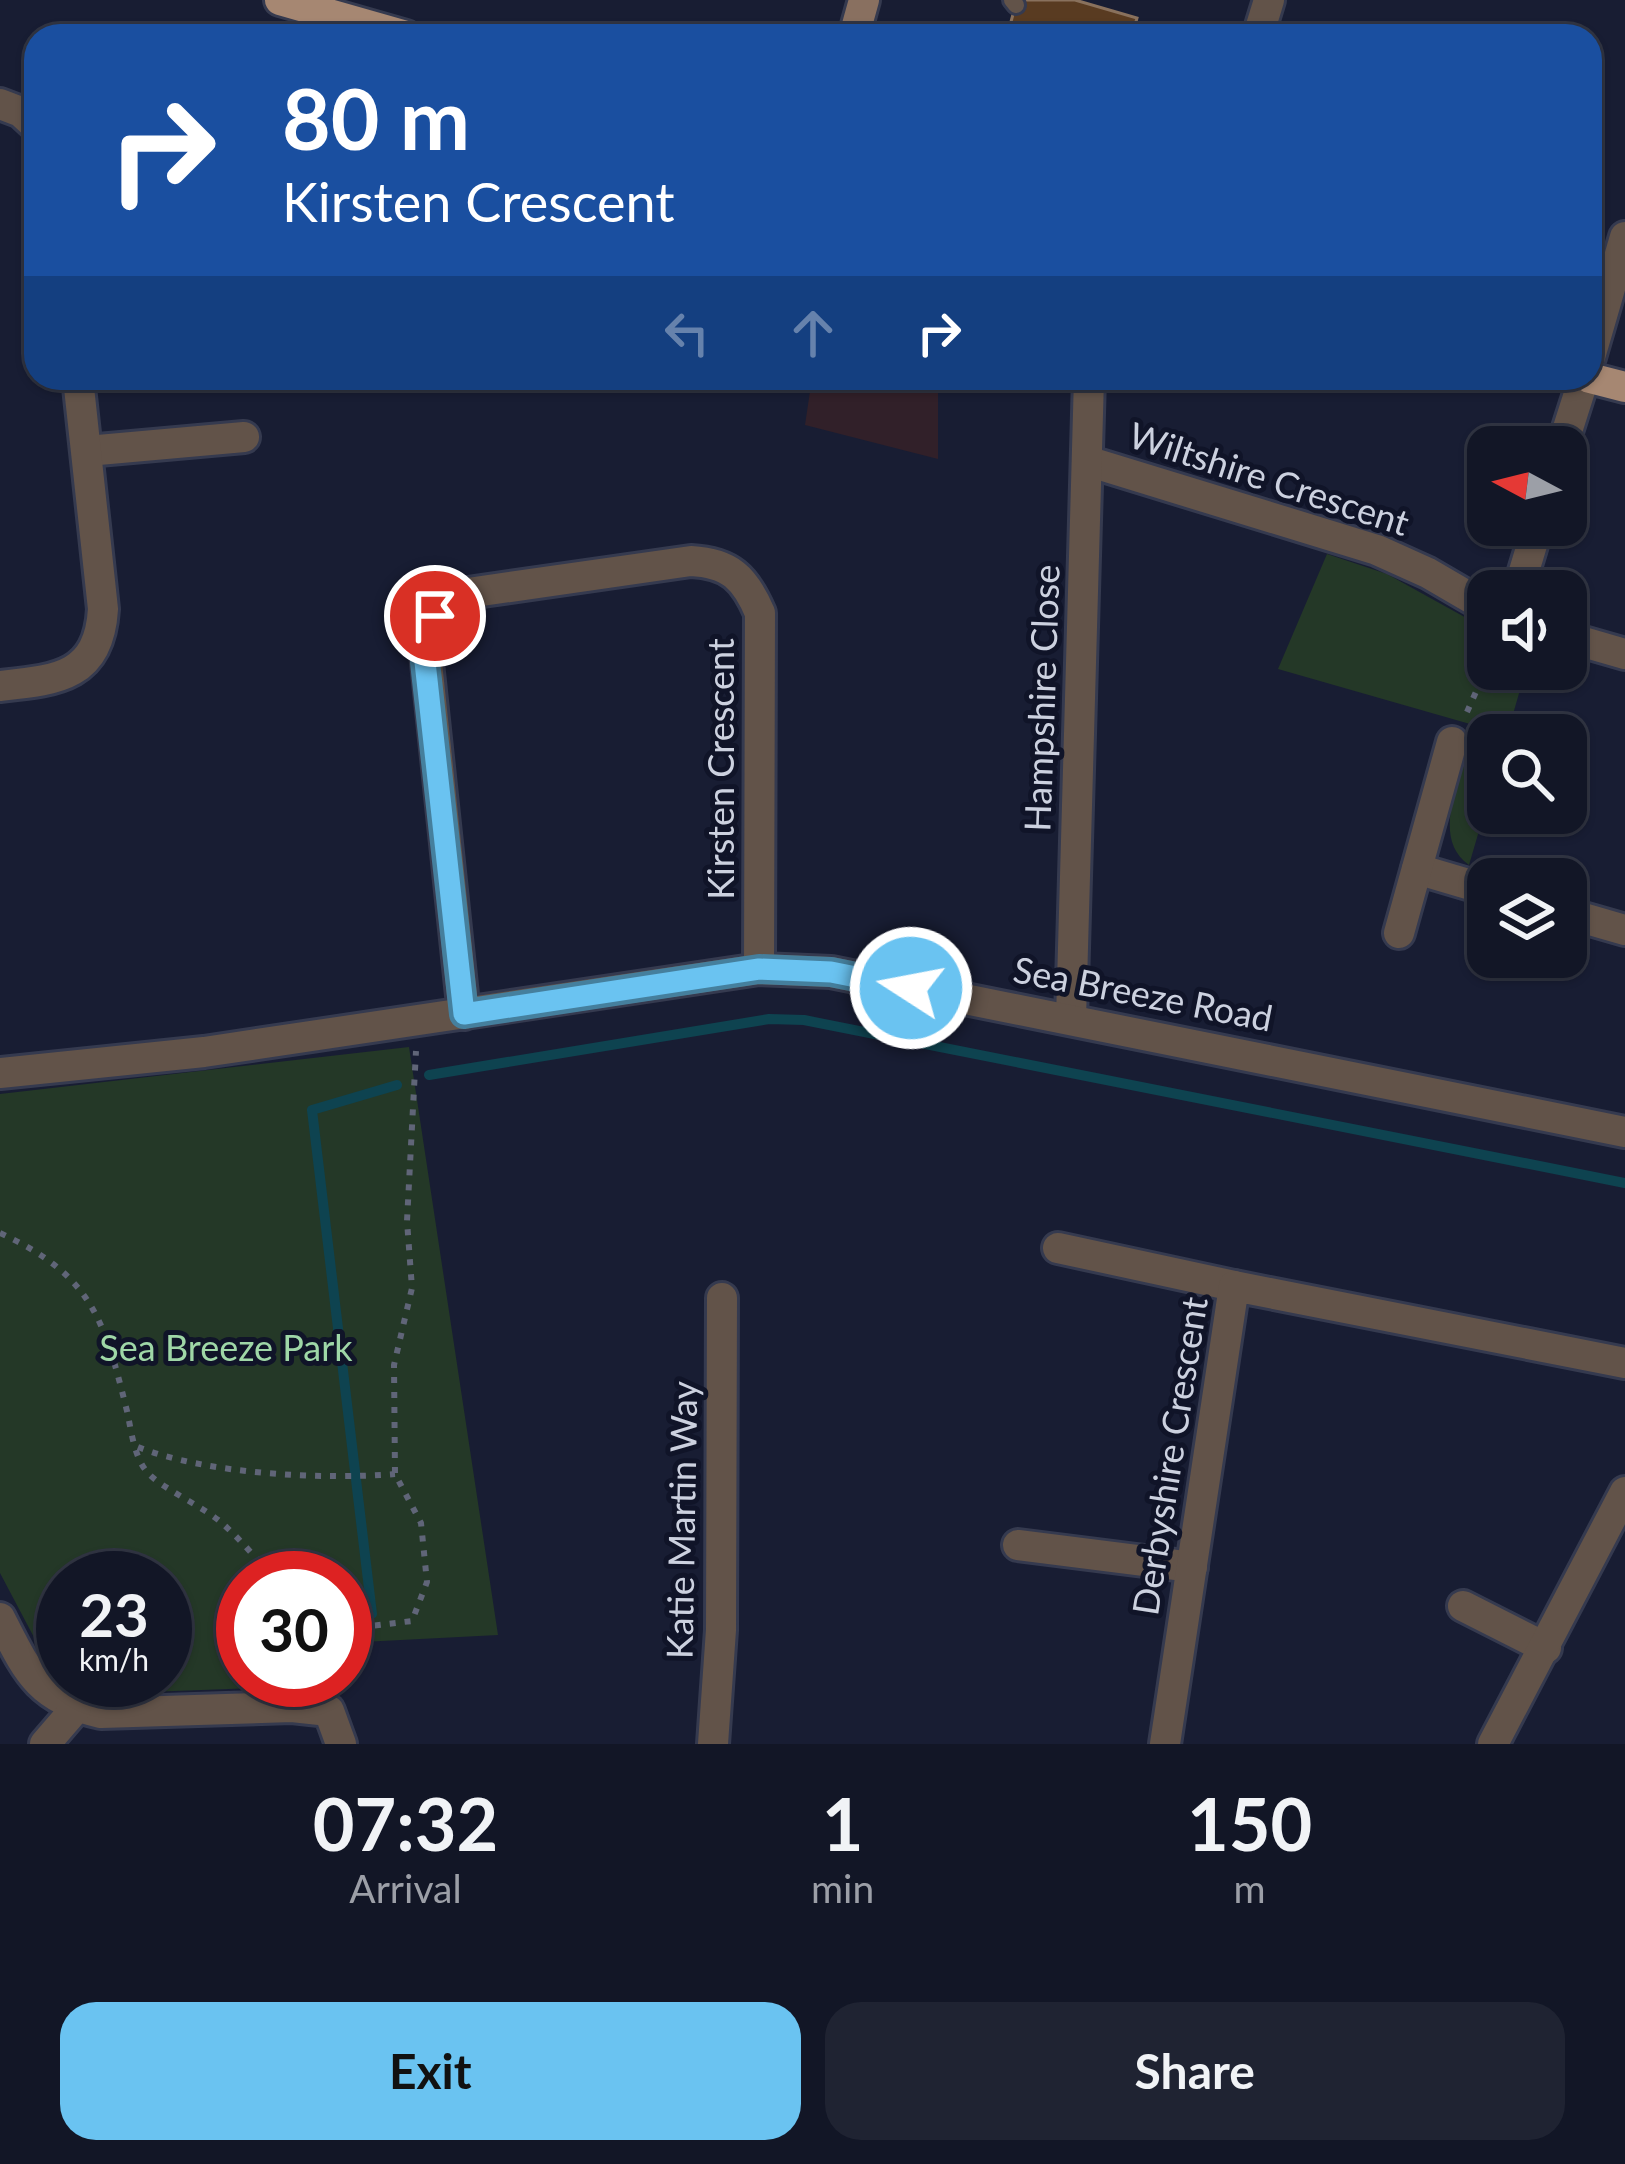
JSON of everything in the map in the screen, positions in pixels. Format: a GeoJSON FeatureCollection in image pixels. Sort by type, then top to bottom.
{"type":"FeatureCollection","features":[{"type":"Feature","properties":{"kind":"main road"},"geometry":{"type":"LineString","coordinates":[[280,0],[364,24]]}},
{"type":"Feature","properties":{"kind":"street"},"geometry":{"type":"LineString","coordinates":[[1602,316],[1625,237]]}},
{"type":"Feature","properties":{"kind":"street"},"geometry":{"type":"LineString","coordinates":[[0,686],[69,674],[90,657],[95,645],[103,609],[80,390]]}},
{"type":"Feature","properties":{"kind":"street","name":"Hampshire Close"},"geometry":{"type":"LineString","coordinates":[[1072,1019],[1089,390]]}},
{"type":"Feature","properties":{"kind":"street"},"geometry":{"type":"LineString","coordinates":[[1570,426],[1583,390]]}},
{"type":"Feature","properties":{"kind":"street"},"geometry":{"type":"LineString","coordinates":[[87,451],[244,436]]}},
{"type":"Feature","properties":{"kind":"street","name":"Wiltshire Crescent"},"geometry":{"type":"LineString","coordinates":[[1088,461],[1378,550],[1467,596]]}},
{"type":"Feature","properties":{"kind":"street","name":"Kirsten Crescent"},"geometry":{"type":"LineString","coordinates":[[464,1014],[425,644],[435,616],[461,594],[691,561],[737,572],[749,587],[760,613],[759,969]]}},
{"type":"Feature","properties":{"kind":"street"},"geometry":{"type":"LineString","coordinates":[[1587,643],[1625,654]]}},
{"type":"Feature","properties":{"kind":"street"},"geometry":{"type":"LineString","coordinates":[[1399,933],[1452,742]]}},
{"type":"Feature","properties":{"kind":"street"},"geometry":{"type":"LineString","coordinates":[[1417,869],[1467,884]]}},
{"type":"Feature","properties":{"kind":"street"},"geometry":{"type":"LineString","coordinates":[[1587,919],[1625,930]]}},
{"type":"Feature","properties":{"kind":"street","name":"Sea Breeze Road"},"geometry":{"type":"LineString","coordinates":[[0,1073],[204,1052],[759,969],[831,972],[1625,1132]]}},
{"type":"Feature","properties":{"kind":"street"},"geometry":{"type":"LineString","coordinates":[[1058,1249],[1234,1286]]}},
{"type":"Feature","properties":{"kind":"street","name":"Derbyshire Crescent"},"geometry":{"type":"LineString","coordinates":[[1165,1744],[1234,1286],[1625,1363]]}},
{"type":"Feature","properties":{"kind":"street","name":"Katie Martin Way"},"geometry":{"type":"LineString","coordinates":[[713,1744],[721,1630],[722,1298]]}},
{"type":"Feature","properties":{"kind":"street"},"geometry":{"type":"LineString","coordinates":[[1493,1744],[1625,1492]]}},
{"type":"Feature","properties":{"kind":"street"},"geometry":{"type":"LineString","coordinates":[[1018,1545],[1192,1567]]}},
{"type":"Feature","properties":{"kind":"street"},"geometry":{"type":"LineString","coordinates":[[1463,1606],[1546,1648]]}},
{"type":"Feature","properties":{"kind":"street"},"geometry":{"type":"LineString","coordinates":[[0,1618],[35,1682],[76,1708],[100,1714],[292,1707],[328,1711],[341,1744]]}},
{"type":"Feature","properties":{"kind":"street"},"geometry":{"type":"LineString","coordinates":[[45,1744],[76,1708]]}},
{"type":"Feature","properties":{"kind":"path"},"geometry":{"type":"LineString","coordinates":[[1452,742],[1476,690]]}},
{"type":"Feature","properties":{"kind":"path"},"geometry":{"type":"LineString","coordinates":[[372,1626],[412,1621],[427,1582],[421,1523],[395,1474],[394,1365],[412,1288],[407,1221],[414,1053],[464,1014]]}},
{"type":"Feature","properties":{"kind":"path"},"geometry":{"type":"LineString","coordinates":[[0,1233],[34,1249],[87,1296],[103,1325],[146,1472],[224,1524],[249,1551]]}},
{"type":"Feature","properties":{"kind":"path"},"geometry":{"type":"LineString","coordinates":[[135,1445],[165,1457],[334,1479],[395,1474]]}},
{"type":"Feature","properties":{"kind":"shaded area"},"geometry":{"type":"Polygon","coordinates":[[[810,390],[938,390],[938,459],[805,425],[810,390]]]}},
{"type":"Feature","properties":{"kind":"green space"},"geometry":{"type":"Polygon","coordinates":[[[1327,554],[1387,574],[1467,618],[1467,690],[1520,690],[1513,714],[1467,714],[1467,723],[1278,669],[1327,554]]]}},
{"type":"Feature","properties":{"kind":"green space"},"geometry":{"type":"Polygon","coordinates":[[[1467,756],[1467,834],[1478,834],[1467,863],[1451,836],[1467,756]]]}},
{"type":"Feature","properties":{"kind":"green space","name":"Sea Breeze Park"},"geometry":{"type":"Polygon","coordinates":[[[409,1047],[498,1635],[372,1641],[372,1551],[216,1551],[216,1689],[192,1690],[192,1551],[36,1551],[36,1641],[0,1573],[0,1094],[409,1047]]]}},
{"type":"Feature","properties":{"kind":"building"},"geometry":{"type":"Polygon","coordinates":[[[1017,0],[1075,0],[1137,18],[1135,24],[1010,24],[1017,0]]]}},
{"type":"Feature","properties":{"kind":"waterway"},"geometry":{"type":"LineString","coordinates":[[429,1075],[769,1019],[804,1020],[1625,1183]]}},
{"type":"Feature","properties":{"kind":"waterway"},"geometry":{"type":"LineString","coordinates":[[364,1551],[312,1110],[397,1085]]}},
{"type":"Feature","properties":{"kind":"route"},"geometry":{"type":"LineString","coordinates":[[435,616],[428,629],[425,662],[464,1014],[759,969],[831,972],[911,988]]}}]}
